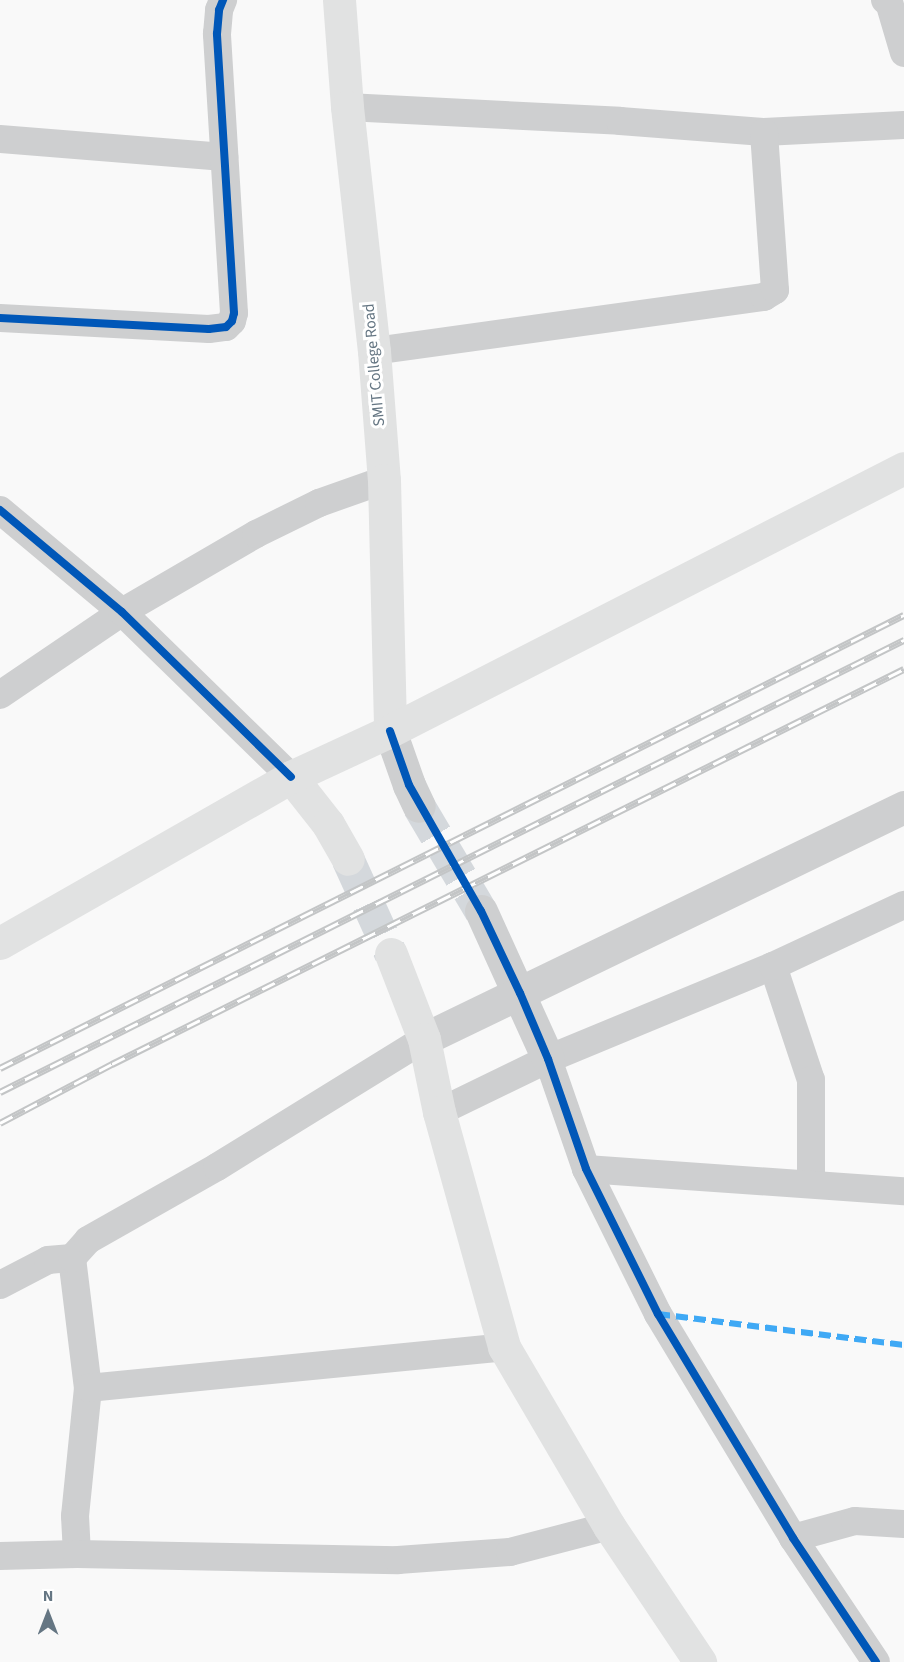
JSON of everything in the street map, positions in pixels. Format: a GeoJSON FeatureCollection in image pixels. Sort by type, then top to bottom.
{"type":"FeatureCollection","features":[{"type":"Feature","properties":{"kind":"main road","name":"SMIT College Road"},"geometry":{"type":"LineString","coordinates":[[339,0],[347,107],[374,351],[384,480],[390,731]]}},
{"type":"Feature","properties":{"kind":"main road"},"geometry":{"type":"LineString","coordinates":[[0,943],[291,777],[390,731],[904,468]]}},
{"type":"Feature","properties":{"kind":"main road"},"geometry":{"type":"LineString","coordinates":[[291,777],[328,824],[348,859]]}},
{"type":"Feature","properties":{"kind":"main road"},"geometry":{"type":"LineString","coordinates":[[391,954],[424,1039],[439,1112],[504,1347],[609,1526],[700,1662]]}},
{"type":"Feature","properties":{"kind":"street"},"geometry":{"type":"LineString","coordinates":[[0,318],[209,329],[226,327],[234,313],[218,34],[219,10],[223,0]]}},
{"type":"Feature","properties":{"kind":"street"},"geometry":{"type":"LineString","coordinates":[[888,1],[904,52]]}},
{"type":"Feature","properties":{"kind":"street"},"geometry":{"type":"LineString","coordinates":[[347,107],[620,121],[764,132],[904,125]]}},
{"type":"Feature","properties":{"kind":"street"},"geometry":{"type":"LineString","coordinates":[[374,351],[764,297],[775,290],[764,132]]}},
{"type":"Feature","properties":{"kind":"street"},"geometry":{"type":"LineString","coordinates":[[0,139],[224,157]]}},
{"type":"Feature","properties":{"kind":"street"},"geometry":{"type":"LineString","coordinates":[[0,695],[122,612],[256,534],[319,503],[384,480]]}},
{"type":"Feature","properties":{"kind":"street"},"geometry":{"type":"LineString","coordinates":[[0,510],[122,612],[291,777]]}},
{"type":"Feature","properties":{"kind":"street"},"geometry":{"type":"LineString","coordinates":[[390,731],[419,806]]}},
{"type":"Feature","properties":{"kind":"street"},"geometry":{"type":"LineString","coordinates":[[0,1285],[48,1260],[72,1258],[88,1240],[217,1167],[424,1039],[904,807]]}},
{"type":"Feature","properties":{"kind":"street"},"geometry":{"type":"LineString","coordinates":[[439,1112],[548,1059],[773,966],[904,905]]}},
{"type":"Feature","properties":{"kind":"street"},"geometry":{"type":"LineString","coordinates":[[481,911],[548,1059],[586,1169],[658,1314],[792,1538],[876,1662]]}},
{"type":"Feature","properties":{"kind":"street"},"geometry":{"type":"LineString","coordinates":[[773,966],[811,1080],[811,1185]]}},
{"type":"Feature","properties":{"kind":"street"},"geometry":{"type":"LineString","coordinates":[[586,1169],[904,1191]]}},
{"type":"Feature","properties":{"kind":"street"},"geometry":{"type":"LineString","coordinates":[[72,1258],[88,1389],[75,1516],[77,1554]]}},
{"type":"Feature","properties":{"kind":"street"},"geometry":{"type":"LineString","coordinates":[[88,1389],[504,1347]]}},
{"type":"Feature","properties":{"kind":"street"},"geometry":{"type":"LineString","coordinates":[[792,1538],[855,1521],[904,1524]]}},
{"type":"Feature","properties":{"kind":"street"},"geometry":{"type":"LineString","coordinates":[[0,1556],[77,1554],[398,1560],[510,1551],[609,1526]]}},
{"type":"Feature","properties":{"kind":"tunnel"},"geometry":{"type":"LineString","coordinates":[[419,806],[481,911]]}},
{"type":"Feature","properties":{"kind":"tunnel"},"geometry":{"type":"LineString","coordinates":[[348,859],[391,954]]}},
{"type":"Feature","properties":{"kind":"railway"},"geometry":{"type":"LineString","coordinates":[[0,1068],[904,615]]}},
{"type":"Feature","properties":{"kind":"railway"},"geometry":{"type":"LineString","coordinates":[[0,1092],[904,640]]}},
{"type":"Feature","properties":{"kind":"railway"},"geometry":{"type":"LineString","coordinates":[[0,1123],[112,1064],[904,669]]}},
{"type":"Feature","properties":{"kind":"marked path"},"geometry":{"type":"LineString","coordinates":[[658,1314],[904,1345]]}},
{"type":"Feature","properties":{"kind":"cycle path"},"geometry":{"type":"LineString","coordinates":[[0,318],[209,329],[226,327],[232,321],[234,313],[217,34],[219,10],[223,0]]}},
{"type":"Feature","properties":{"kind":"cycle path"},"geometry":{"type":"LineString","coordinates":[[0,510],[122,612],[291,777]]}},
{"type":"Feature","properties":{"kind":"cycle path"},"geometry":{"type":"LineString","coordinates":[[390,731],[409,785],[481,911],[520,993],[548,1059],[586,1169],[658,1314],[793,1538],[876,1662]]}}]}
